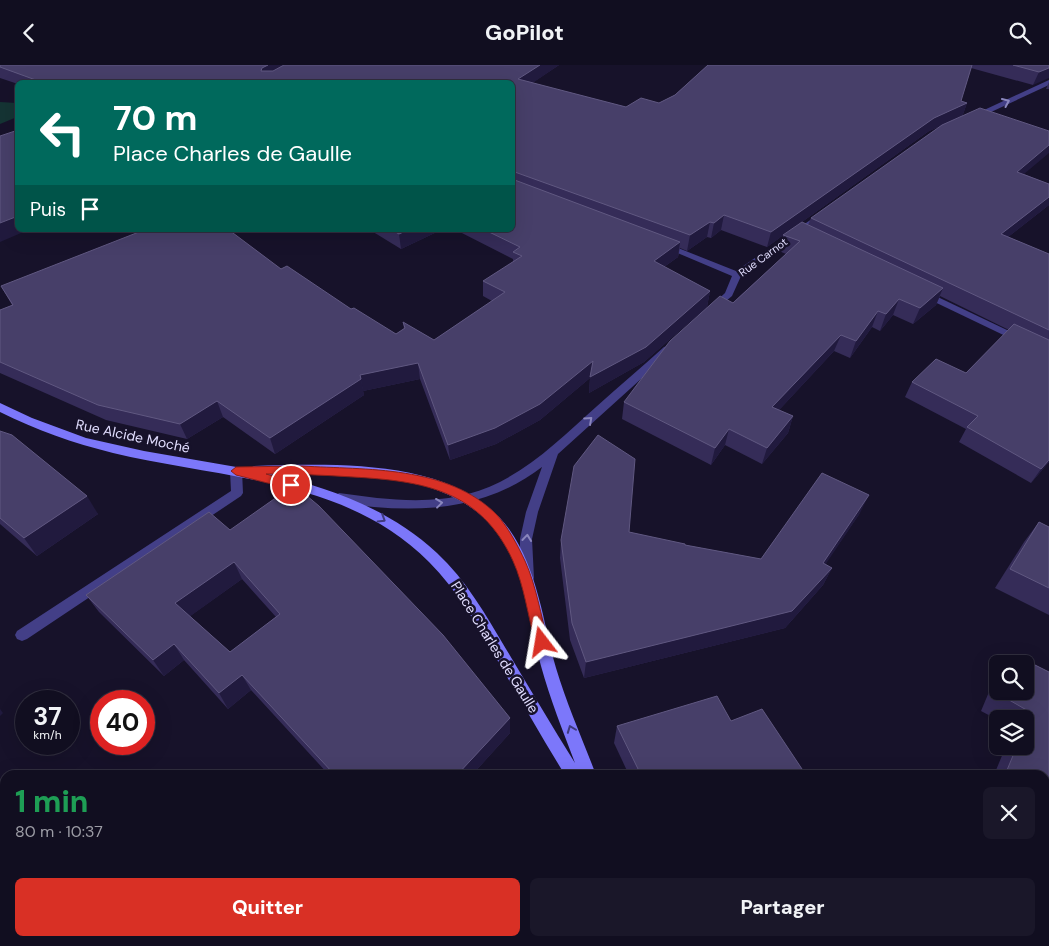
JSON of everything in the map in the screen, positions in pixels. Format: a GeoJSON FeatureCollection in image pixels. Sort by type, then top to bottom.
{"type":"FeatureCollection","features":[{"type":"Feature","properties":{"kind":"street"},"geometry":{"type":"LineString","coordinates":[[963,121],[1049,82]]}},
{"type":"Feature","properties":{"kind":"street","name":"Rue Carnot"},"geometry":{"type":"LineString","coordinates":[[707,313],[729,294],[737,275],[803,235],[833,207]]}},
{"type":"Feature","properties":{"kind":"street"},"geometry":{"type":"LineString","coordinates":[[660,244],[737,275]]}},
{"type":"Feature","properties":{"kind":"street"},"geometry":{"type":"LineString","coordinates":[[915,289],[1049,355]]}},
{"type":"Feature","properties":{"kind":"street"},"geometry":{"type":"LineString","coordinates":[[339,498],[398,505],[433,504],[467,499],[501,486],[527,472],[553,452],[678,340]]}},
{"type":"Feature","properties":{"kind":"street","name":"Rue Alcide Moché"},"geometry":{"type":"LineString","coordinates":[[0,407],[24,420],[78,442],[140,455],[236,471]]}},
{"type":"Feature","properties":{"kind":"street"},"geometry":{"type":"LineString","coordinates":[[528,587],[526,539],[532,512],[553,452]]}},
{"type":"Feature","properties":{"kind":"street","name":"Place Charles de Gaulle"},"geometry":{"type":"LineString","coordinates":[[236,471],[302,469],[402,476],[450,489],[467,499],[493,519],[520,563],[549,668],[586,770]]}},
{"type":"Feature","properties":{"kind":"street"},"geometry":{"type":"LineString","coordinates":[[22,635],[237,493],[236,471]]}},
{"type":"Feature","properties":{"kind":"street","name":"Place Charles de Gaulle"},"geometry":{"type":"LineString","coordinates":[[236,471],[339,498],[366,509],[396,528],[432,557],[455,580],[489,632],[571,770]]}},
{"type":"Feature","properties":{"kind":"green space"},"geometry":{"type":"Polygon","coordinates":[[[0,102],[15,103],[15,118],[0,124],[0,102]]]}},
{"type":"Feature","properties":{"kind":"building"},"geometry":{"type":"Polygon","coordinates":[[[0,65],[268,65],[262,68],[261,71],[273,71],[284,65],[540,65],[518,79],[626,107],[641,98],[659,103],[675,95],[708,65],[972,65],[961,101],[967,103],[934,118],[771,232],[724,215],[714,223],[710,222],[690,235],[515,172],[515,80],[36,80],[0,67],[0,65]]]}},
{"type":"Feature","properties":{"kind":"building"},"geometry":{"type":"Polygon","coordinates":[[[1013,65],[1049,65],[1049,68],[1039,72],[1013,65]]]}},
{"type":"Feature","properties":{"kind":"building"},"geometry":{"type":"Polygon","coordinates":[[[980,108],[1049,131],[1049,145],[1017,172],[1049,184],[1049,197],[1001,234],[1049,254],[1049,330],[811,218],[942,125],[980,108]]]}},
{"type":"Feature","properties":{"kind":"building"},"geometry":{"type":"Polygon","coordinates":[[[15,131],[15,217],[0,223],[0,136],[15,131]]]}},
{"type":"Feature","properties":{"kind":"building"},"geometry":{"type":"Polygon","coordinates":[[[515,180],[680,242],[654,261],[710,291],[646,347],[590,377],[593,361],[540,404],[495,428],[448,445],[418,363],[360,375],[361,379],[270,438],[217,401],[180,424],[98,405],[0,362],[0,310],[13,305],[1,286],[139,232],[232,232],[281,269],[287,266],[351,309],[354,308],[396,334],[405,328],[403,322],[434,340],[505,292],[483,281],[522,256],[513,252],[520,247],[489,232],[515,232],[515,180]]]}},
{"type":"Feature","properties":{"kind":"building"},"geometry":{"type":"Polygon","coordinates":[[[802,222],[943,288],[920,308],[899,299],[886,314],[878,311],[856,341],[841,335],[772,407],[793,416],[767,448],[729,429],[715,448],[624,402],[670,341],[720,296],[733,303],[800,241],[783,235],[802,222]]]}},
{"type":"Feature","properties":{"kind":"building"},"geometry":{"type":"Polygon","coordinates":[[[1014,324],[1049,340],[1049,460],[1041,469],[967,427],[978,416],[912,382],[936,359],[966,373],[1014,324]]]}},
{"type":"Feature","properties":{"kind":"building"},"geometry":{"type":"Polygon","coordinates":[[[0,431],[12,435],[87,496],[24,538],[0,518],[0,431]]]}},
{"type":"Feature","properties":{"kind":"building"},"geometry":{"type":"Polygon","coordinates":[[[598,435],[635,459],[629,532],[685,545],[761,559],[822,473],[869,495],[823,563],[832,568],[792,611],[586,662],[572,623],[561,540],[574,466],[598,435]]]}},
{"type":"Feature","properties":{"kind":"building"},"geometry":{"type":"Polygon","coordinates":[[[294,485],[319,506],[443,635],[510,718],[462,770],[330,770],[242,675],[219,693],[174,644],[153,660],[86,595],[209,512],[230,530],[294,485]],[[234,562],[175,603],[230,652],[280,614],[234,562]]]}},
{"type":"Feature","properties":{"kind":"building"},"geometry":{"type":"Polygon","coordinates":[[[1039,522],[1049,527],[1049,588],[1010,569],[1039,522]]]}},
{"type":"Feature","properties":{"kind":"building"},"geometry":{"type":"Polygon","coordinates":[[[1034,664],[1049,672],[1049,770],[1007,770],[1013,755],[1034,755],[1034,710],[1027,710],[1009,700],[1034,700],[1034,664]]]}},
{"type":"Feature","properties":{"kind":"building"},"geometry":{"type":"Polygon","coordinates":[[[717,696],[731,721],[762,709],[803,770],[639,770],[617,726],[717,696]]]}},
{"type":"Feature","properties":{"kind":"route"},"geometry":{"type":"LineString","coordinates":[[291,485],[236,471],[302,469],[402,476],[450,489],[467,499],[493,519],[520,563],[542,642]]}}]}
